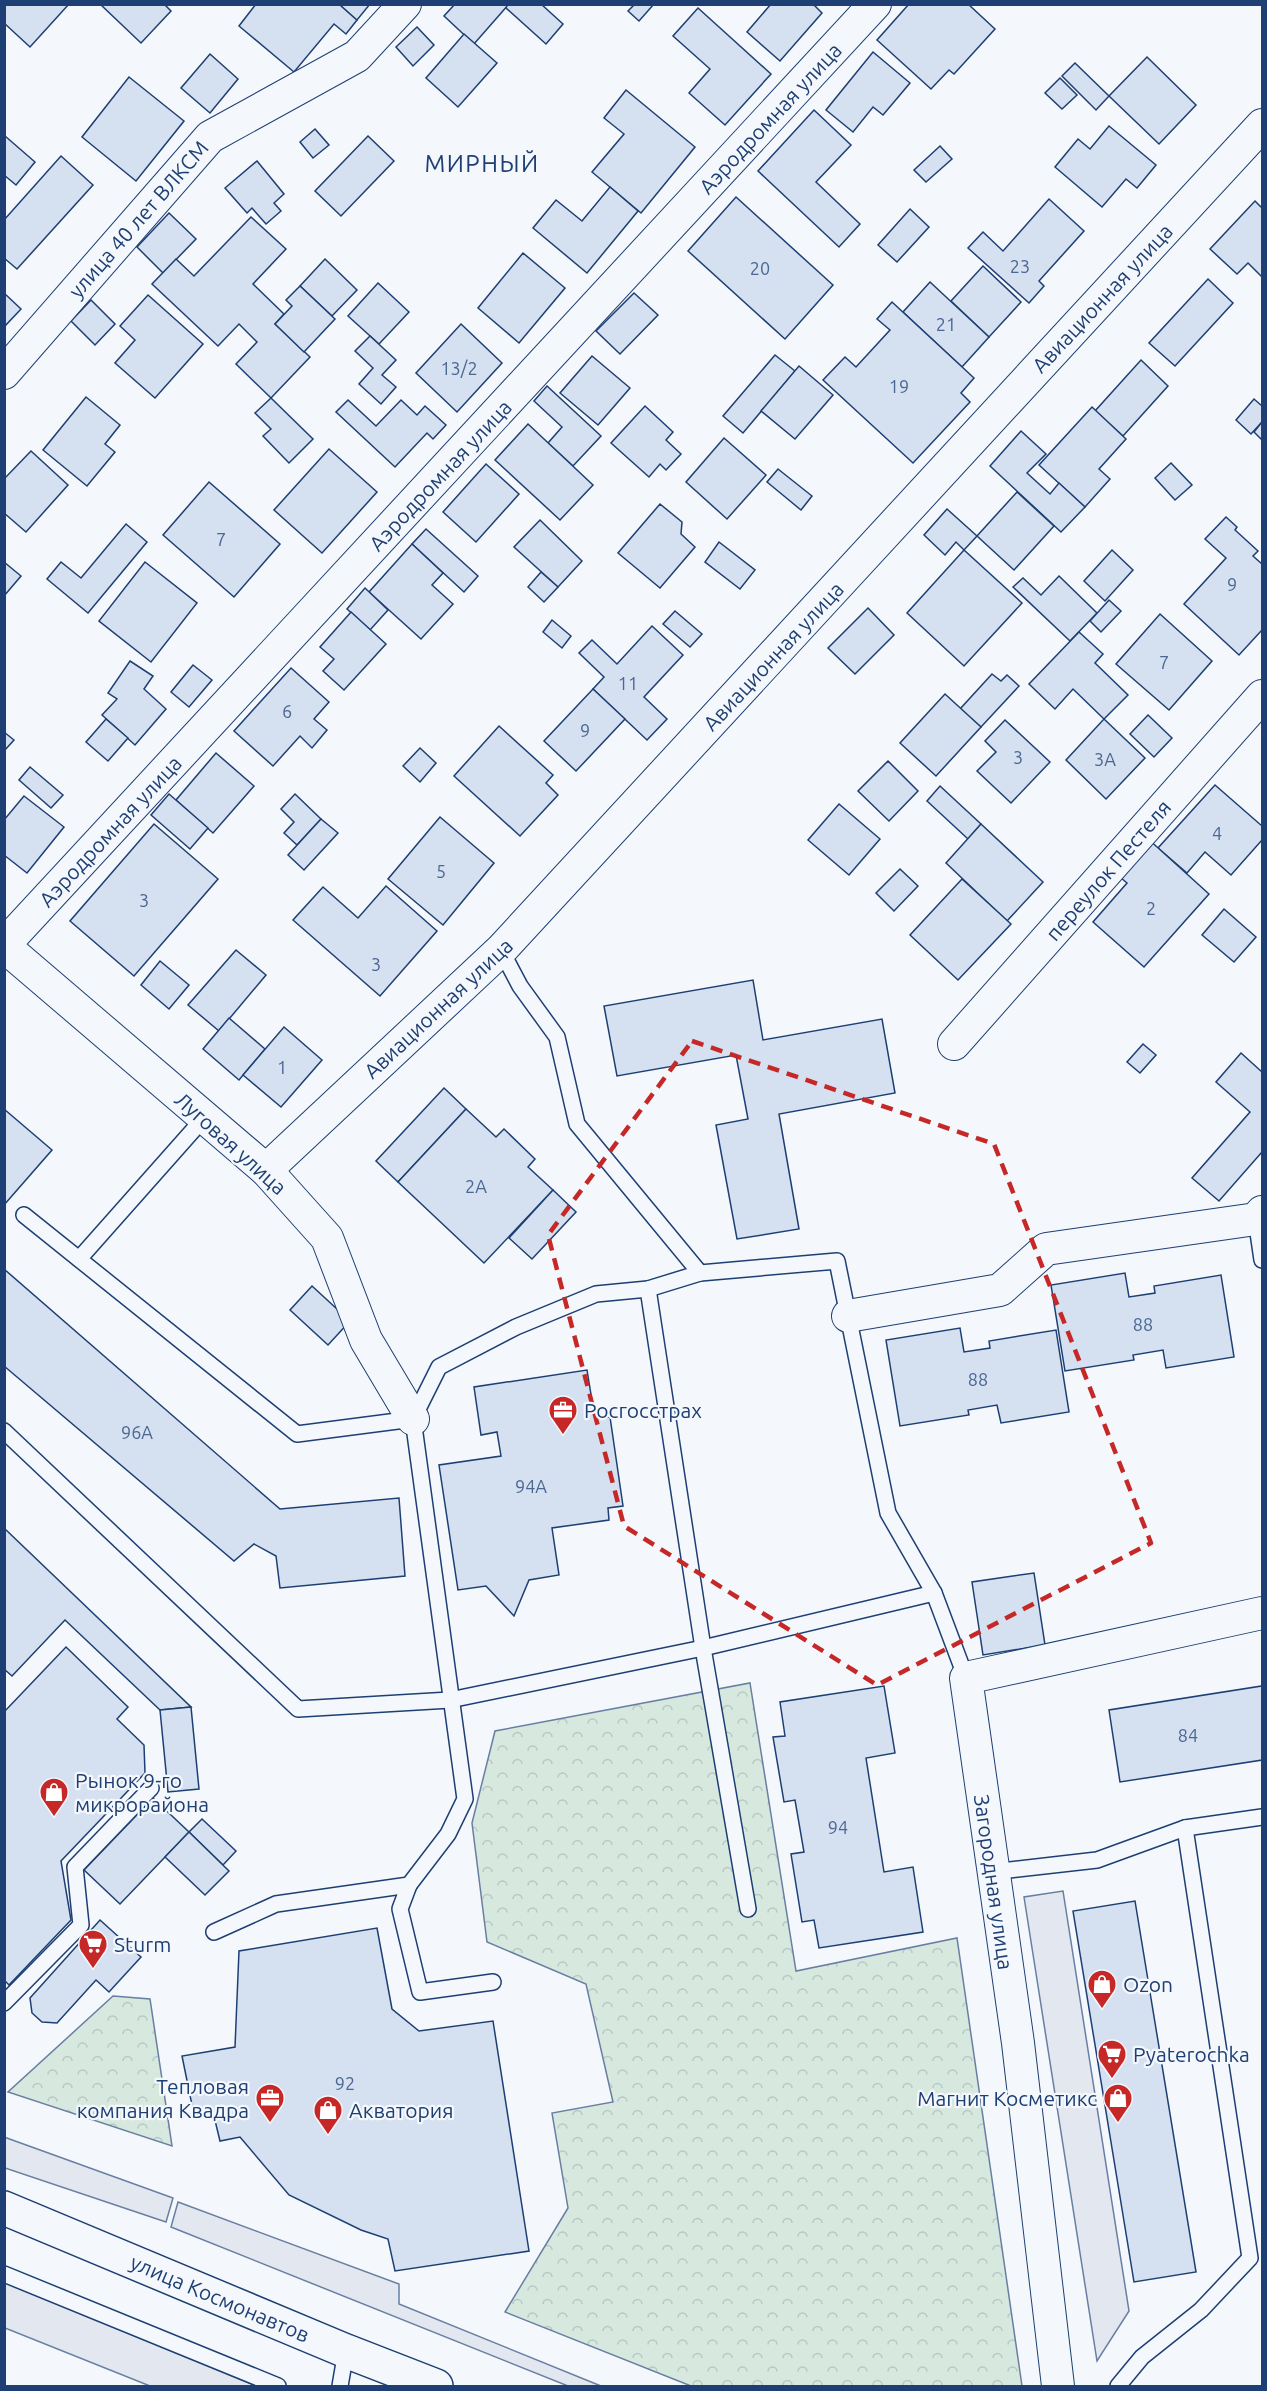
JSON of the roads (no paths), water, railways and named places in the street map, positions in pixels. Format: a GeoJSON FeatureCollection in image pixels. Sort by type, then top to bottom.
{"type":"FeatureCollection","features":[{"type":"Feature","properties":{"kind":"main road","name":"улица Космонавтов"},"geometry":{"type":"LineString","coordinates":[[4,2208],[346,2351],[436,2386]]}},
{"type":"Feature","properties":{"kind":"street","name":"улица 40 лет ВЛКСМ"},"geometry":{"type":"LineString","coordinates":[[4,373],[210,137],[357,56],[405,4]]}},
{"type":"Feature","properties":{"kind":"street","name":"Аэродромная улица"},"geometry":{"type":"LineString","coordinates":[[4,945],[875,4]]}},
{"type":"Feature","properties":{"kind":"street","name":"Авиационная улица"},"geometry":{"type":"LineString","coordinates":[[266,1170],[501,950],[1263,124]]}},
{"type":"Feature","properties":{"kind":"street","name":"переулок Пестеля"},"geometry":{"type":"LineString","coordinates":[[954,1044],[1263,696]]}},
{"type":"Feature","properties":{"kind":"street","name":"Луговая улица"},"geometry":{"type":"LineString","coordinates":[[4,945],[266,1170],[327,1238],[366,1340],[413,1419]]}},
{"type":"Feature","properties":{"kind":"street"},"geometry":{"type":"LineString","coordinates":[[848,1316],[1000,1290],[1046,1249],[1259,1216]]}},
{"type":"Feature","properties":{"kind":"street"},"geometry":{"type":"LineString","coordinates":[[966,1678],[1263,1613]]}},
{"type":"Feature","properties":{"kind":"street","name":"Загородная улица"},"geometry":{"type":"LineString","coordinates":[[966,1678],[1018,2043],[1058,2386]]}},
{"type":"Feature","properties":{"kind":"lane"},"geometry":{"type":"LineString","coordinates":[[501,950],[520,986],[557,1037],[577,1124],[700,1273]]}},
{"type":"Feature","properties":{"kind":"lane"},"geometry":{"type":"LineString","coordinates":[[79,1259],[204,1118]]}},
{"type":"Feature","properties":{"kind":"lane"},"geometry":{"type":"LineString","coordinates":[[24,1215],[297,1434],[413,1419]]}},
{"type":"Feature","properties":{"kind":"lane"},"geometry":{"type":"LineString","coordinates":[[1259,1216],[1263,1260]]}},
{"type":"Feature","properties":{"kind":"lane"},"geometry":{"type":"LineString","coordinates":[[494,1982],[420,1992],[400,1909],[409,1885],[448,1834],[465,1799],[413,1419],[439,1366],[516,1327],[596,1294],[648,1290],[700,1273],[837,1261],[888,1513],[934,1593],[966,1678]]}},
{"type":"Feature","properties":{"kind":"lane"},"geometry":{"type":"LineString","coordinates":[[648,1290],[703,1648],[748,1909]]}},
{"type":"Feature","properties":{"kind":"lane"},"geometry":{"type":"LineString","coordinates":[[4,1431],[298,1709],[450,1700],[703,1648],[934,1593]]}},
{"type":"Feature","properties":{"kind":"lane"},"geometry":{"type":"LineString","coordinates":[[4,2003],[81,1925],[75,1867],[151,1788]]}},
{"type":"Feature","properties":{"kind":"lane"},"geometry":{"type":"LineString","coordinates":[[992,1872],[1097,1860],[1185,1828],[1263,1817]]}},
{"type":"Feature","properties":{"kind":"lane"},"geometry":{"type":"LineString","coordinates":[[1118,2386],[1142,2356],[1201,2310],[1256,2257],[1185,1828]]}},
{"type":"Feature","properties":{"kind":"lane"},"geometry":{"type":"LineString","coordinates":[[214,1932],[276,1904],[409,1885]]}},
{"type":"Feature","properties":{"kind":"lane"},"geometry":{"type":"LineString","coordinates":[[4,2274],[278,2386]]}},
{"type":"Feature","properties":{"kind":"lane"},"geometry":{"type":"LineString","coordinates":[[340,2386],[346,2351]]}},
{"type":"Feature","properties":{"kind":"place","name":"Росгосстрах"},"geometry":{"type":"Point","coordinates":[563,1436]}},
{"type":"Feature","properties":{"kind":"place","name":"Рынок 9-го микрорайона"},"geometry":{"type":"Point","coordinates":[54,1818]}},
{"type":"Feature","properties":{"kind":"place","name":"Sturm"},"geometry":{"type":"Point","coordinates":[93,1970]}},
{"type":"Feature","properties":{"kind":"place","name":"Ozon"},"geometry":{"type":"Point","coordinates":[1102,2010]}},
{"type":"Feature","properties":{"kind":"place","name":"Pyaterochka"},"geometry":{"type":"Point","coordinates":[1112,2080]}},
{"type":"Feature","properties":{"kind":"place","name":"Тепловая компания Квадра"},"geometry":{"type":"Point","coordinates":[270,2124]}},
{"type":"Feature","properties":{"kind":"place","name":"Магнит Косметикс"},"geometry":{"type":"Point","coordinates":[1118,2124]}},
{"type":"Feature","properties":{"kind":"place","name":"Акватория"},"geometry":{"type":"Point","coordinates":[328,2136]}},
{"type":"Feature","properties":{"kind":"district","name":"МИРНЫЙ"},"geometry":{"type":"Point","coordinates":[482,163]}}]}
